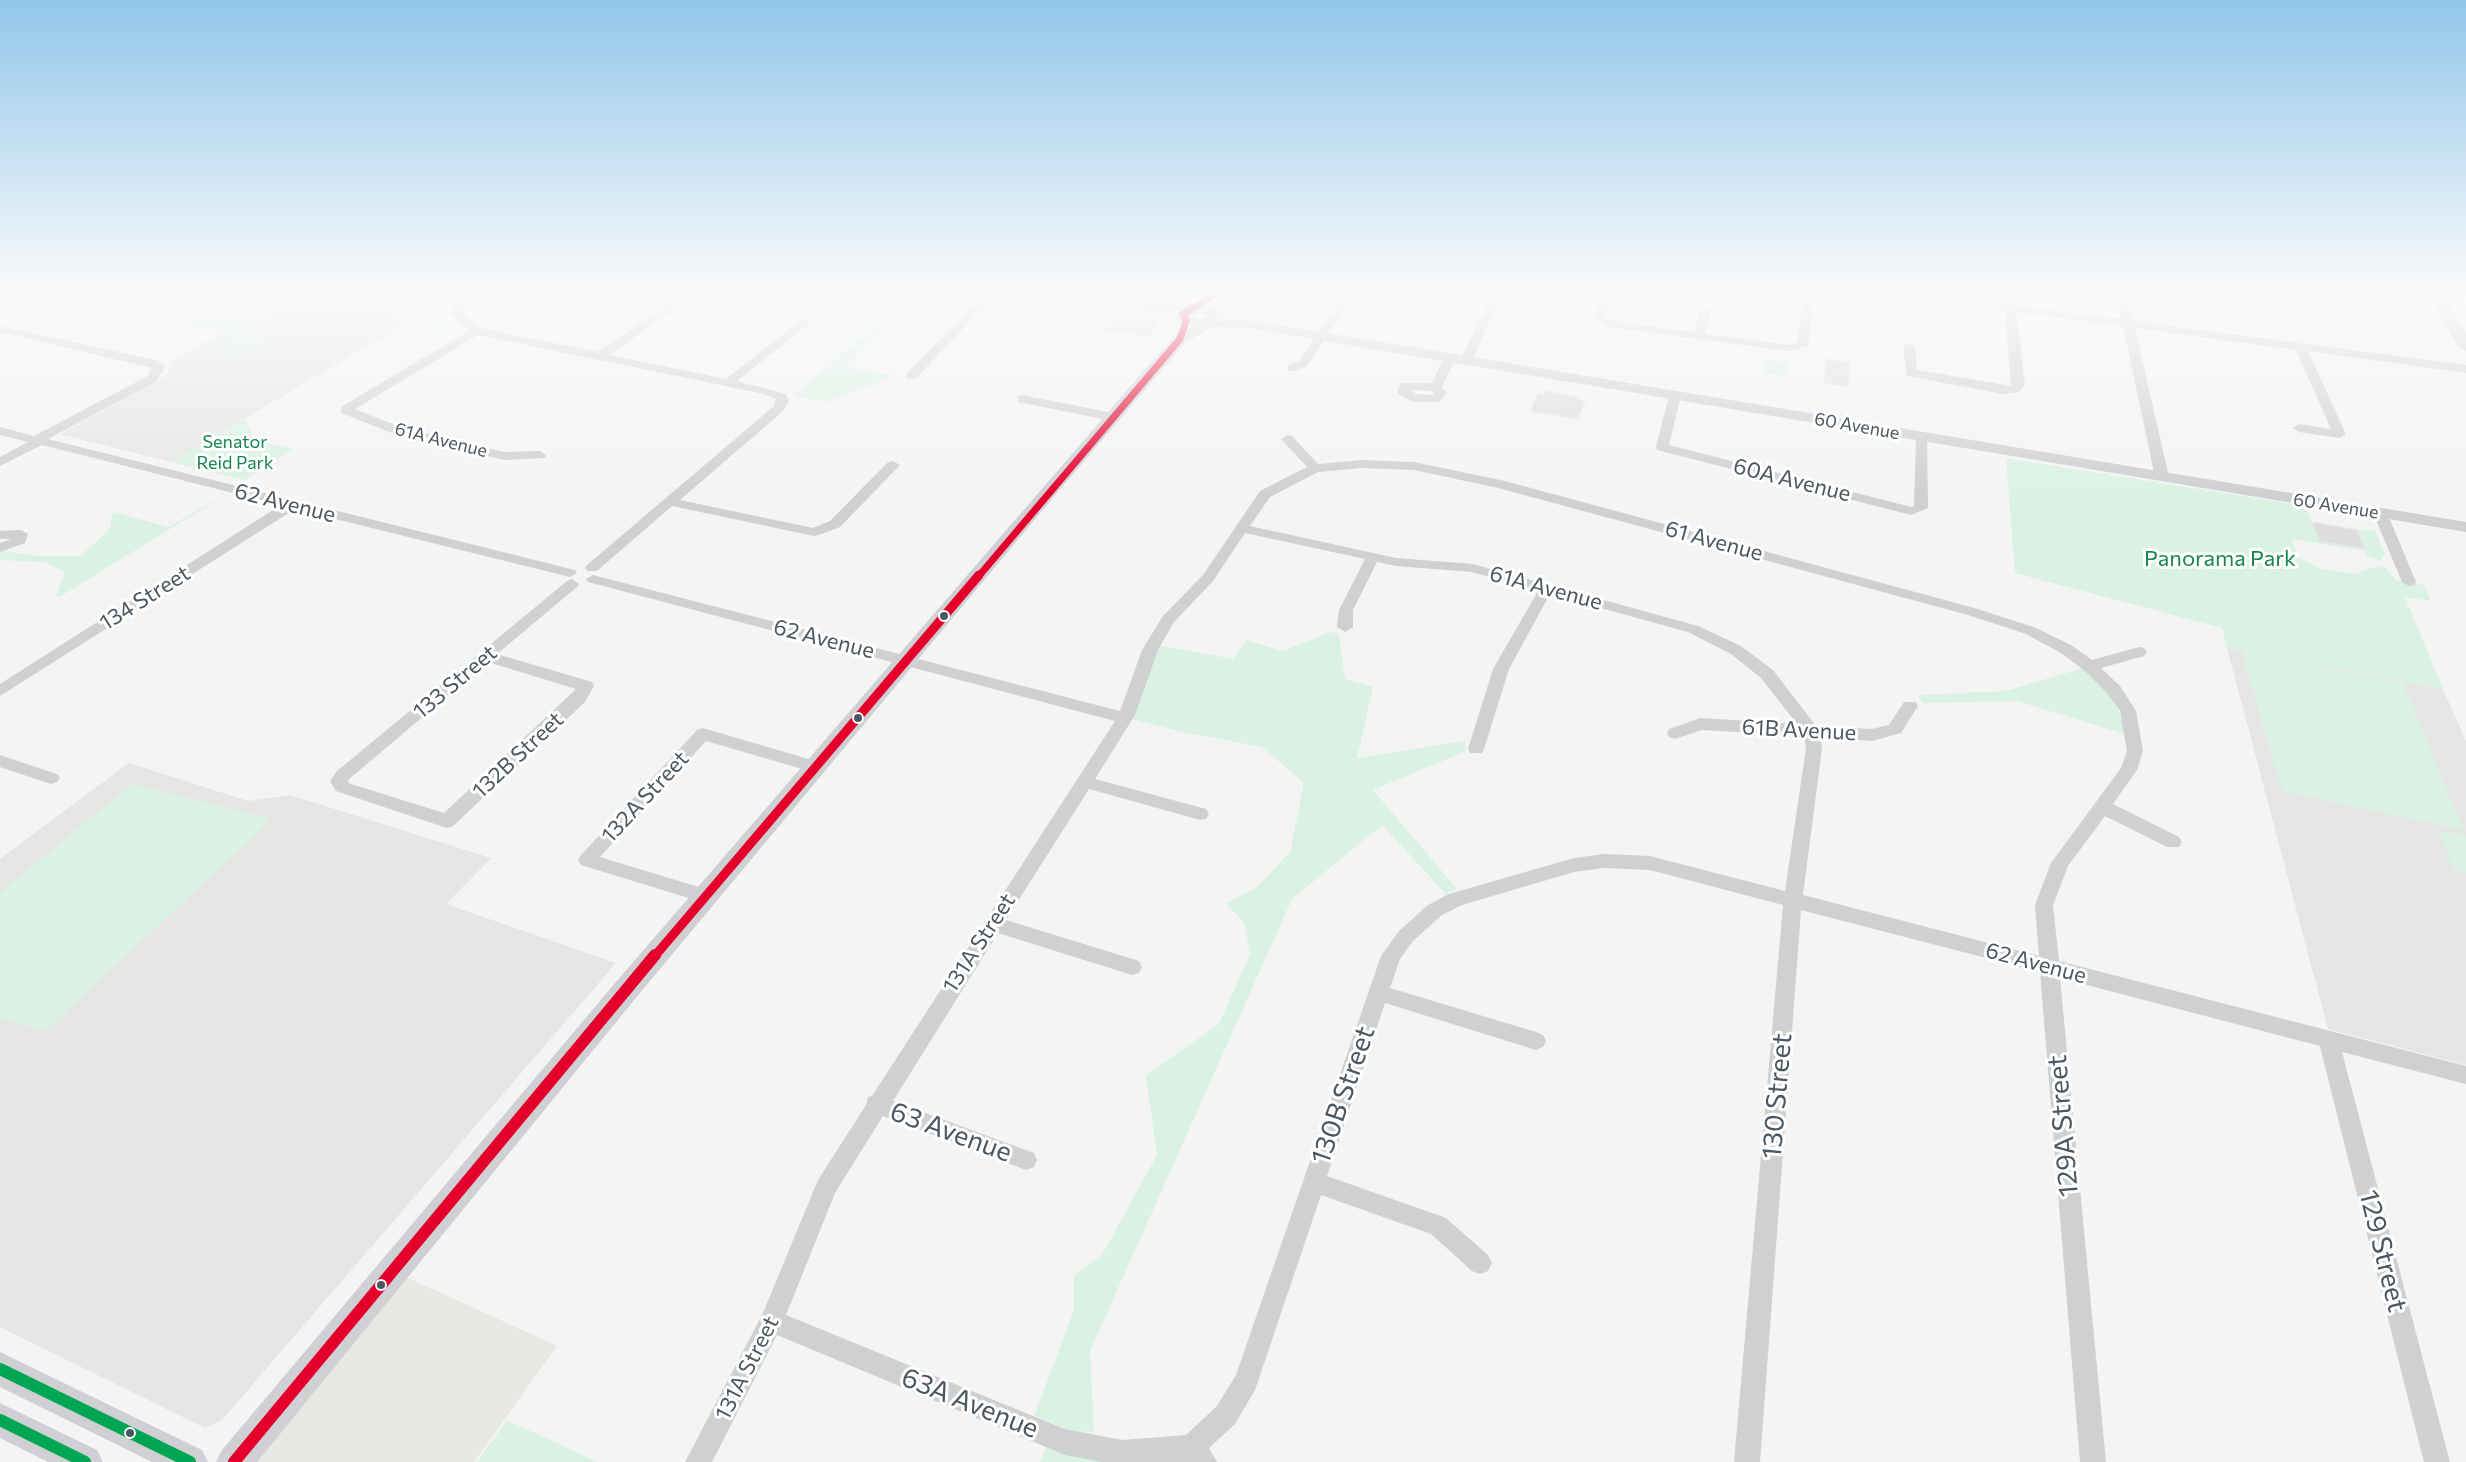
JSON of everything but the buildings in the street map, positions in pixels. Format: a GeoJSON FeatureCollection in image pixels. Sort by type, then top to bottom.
{"type":"FeatureCollection","features":[{"type":"Feature","properties":{"kind":"main road"},"geometry":{"type":"LineString","coordinates":[[234,1462],[610,1009],[708,897],[1163,359]]}},
{"type":"Feature","properties":{"kind":"main road"},"geometry":{"type":"LineString","coordinates":[[0,1369],[190,1462]]}},
{"type":"Feature","properties":{"kind":"main road"},"geometry":{"type":"LineString","coordinates":[[0,1420],[85,1462]]}},
{"type":"Feature","properties":{"kind":"street"},"geometry":{"type":"LineString","coordinates":[[0,462],[153,378],[159,368],[152,363],[135,359]]}},
{"type":"Feature","properties":{"kind":"street","name":"61A Avenue"},"geometry":{"type":"LineString","coordinates":[[429,359],[345,410],[396,430],[494,453],[523,457],[540,455]]}},
{"type":"Feature","properties":{"kind":"street"},"geometry":{"type":"LineString","coordinates":[[571,578],[583,567],[593,574],[671,502],[778,410],[783,402],[779,394],[616,359]]}},
{"type":"Feature","properties":{"kind":"street"},"geometry":{"type":"LineString","coordinates":[[729,382],[758,359]]}},
{"type":"Feature","properties":{"kind":"street"},"geometry":{"type":"LineString","coordinates":[[911,376],[927,359]]}},
{"type":"Feature","properties":{"kind":"street"},"geometry":{"type":"LineString","coordinates":[[1292,369],[1306,359]]}},
{"type":"Feature","properties":{"kind":"street"},"geometry":{"type":"LineString","coordinates":[[1436,387],[1449,359]]}},
{"type":"Feature","properties":{"kind":"street","name":"60 Avenue"},"geometry":{"type":"LineString","coordinates":[[1462,359],[2466,527]]}},
{"type":"Feature","properties":{"kind":"street"},"geometry":{"type":"LineString","coordinates":[[1910,359],[1911,374],[2003,390],[2015,389],[2019,385],[2016,359]]}},
{"type":"Feature","properties":{"kind":"street"},"geometry":{"type":"LineString","coordinates":[[2136,359],[2162,477]]}},
{"type":"Feature","properties":{"kind":"street"},"geometry":{"type":"LineString","coordinates":[[2299,428],[2340,435],[2306,359]]}},
{"type":"Feature","properties":{"kind":"street"},"geometry":{"type":"LineString","coordinates":[[2395,359],[2466,369]]}},
{"type":"Feature","properties":{"kind":"street","name":"60A Avenue"},"geometry":{"type":"LineString","coordinates":[[1676,395],[1662,447],[1911,510],[1921,508],[1922,437]]}},
{"type":"Feature","properties":{"kind":"street"},"geometry":{"type":"LineString","coordinates":[[1022,399],[1113,417]]}},
{"type":"Feature","properties":{"kind":"street","name":"62 Avenue"},"geometry":{"type":"LineString","coordinates":[[0,431],[571,578]]}},
{"type":"Feature","properties":{"kind":"street"},"geometry":{"type":"LineString","coordinates":[[1287,439],[1315,468]]}},
{"type":"Feature","properties":{"kind":"street","name":"61 Avenue"},"geometry":{"type":"LineString","coordinates":[[1315,468],[1362,464],[1414,466],[1553,497],[1973,612],[2031,631],[2090,666]]}},
{"type":"Feature","properties":{"kind":"street"},"geometry":{"type":"LineString","coordinates":[[671,502],[802,532],[821,531],[839,521],[893,465]]}},
{"type":"Feature","properties":{"kind":"street","name":"131A Street"},"geometry":{"type":"LineString","coordinates":[[698,1462],[772,1321],[826,1187],[876,1104],[1124,718],[1156,639],[1168,619],[1208,578],[1265,494],[1315,468]]}},
{"type":"Feature","properties":{"kind":"street","name":"134 Street"},"geometry":{"type":"LineString","coordinates":[[0,691],[291,505]]}},
{"type":"Feature","properties":{"kind":"street"},"geometry":{"type":"LineString","coordinates":[[2384,520],[2409,582]]}},
{"type":"Feature","properties":{"kind":"street","name":"61A Avenue"},"geometry":{"type":"LineString","coordinates":[[1241,528],[1396,562],[1473,568],[1693,629],[1736,650],[1767,674],[1811,731]]}},
{"type":"Feature","properties":{"kind":"street"},"geometry":{"type":"LineString","coordinates":[[0,535],[21,534],[20,540],[0,548]]}},
{"type":"Feature","properties":{"kind":"street"},"geometry":{"type":"LineString","coordinates":[[1345,627],[1346,610],[1372,557]]}},
{"type":"Feature","properties":{"kind":"street","name":"62 Avenue"},"geometry":{"type":"LineString","coordinates":[[593,574],[1124,718]]}},
{"type":"Feature","properties":{"kind":"street","name":"133 Street"},"geometry":{"type":"LineString","coordinates":[[447,821],[342,787],[339,781],[485,656],[571,578]]}},
{"type":"Feature","properties":{"kind":"street"},"geometry":{"type":"LineString","coordinates":[[1476,749],[1501,669],[1546,587]]}},
{"type":"Feature","properties":{"kind":"street"},"geometry":{"type":"LineString","coordinates":[[2090,666],[2139,652]]}},
{"type":"Feature","properties":{"kind":"street","name":"132B Street"},"geometry":{"type":"LineString","coordinates":[[447,821],[579,698],[586,686],[485,656]]}},
{"type":"Feature","properties":{"kind":"street","name":"129A Street"},"geometry":{"type":"LineString","coordinates":[[2090,666],[2128,711],[2134,734],[2135,751],[2129,770],[2060,863],[2044,905],[2093,1462]]}},
{"type":"Feature","properties":{"kind":"street","name":"61B Avenue"},"geometry":{"type":"LineString","coordinates":[[1676,733],[1701,724],[1872,735],[1895,729],[1910,706]]}},
{"type":"Feature","properties":{"kind":"street","name":"130 Street"},"geometry":{"type":"LineString","coordinates":[[1747,1462],[1793,899],[1814,748],[1811,731]]}},
{"type":"Feature","properties":{"kind":"street","name":"132A Street"},"geometry":{"type":"LineString","coordinates":[[708,897],[587,860],[703,734],[816,767]]}},
{"type":"Feature","properties":{"kind":"street"},"geometry":{"type":"LineString","coordinates":[[0,760],[51,778]]}},
{"type":"Feature","properties":{"kind":"street"},"geometry":{"type":"LineString","coordinates":[[1084,782],[1200,814]]}},
{"type":"Feature","properties":{"kind":"street"},"geometry":{"type":"LineString","coordinates":[[2103,807],[2173,842]]}},
{"type":"Feature","properties":{"kind":"street","name":"62 Avenue"},"geometry":{"type":"LineString","coordinates":[[1604,861],[1650,863],[2466,1075]]}},
{"type":"Feature","properties":{"kind":"street","name":"130B Street"},"geometry":{"type":"LineString","coordinates":[[1198,1454],[1227,1415],[1246,1381],[1391,956],[1406,936],[1435,910],[1456,899],[1574,865],[1604,861]]}},
{"type":"Feature","properties":{"kind":"street"},"geometry":{"type":"LineString","coordinates":[[992,923],[1132,967]]}},
{"type":"Feature","properties":{"kind":"street"},"geometry":{"type":"LineString","coordinates":[[1379,993],[1536,1041]]}},
{"type":"Feature","properties":{"kind":"street","name":"129 Street"},"geometry":{"type":"LineString","coordinates":[[2330,1041],[2437,1462]]}},
{"type":"Feature","properties":{"kind":"street","name":"63 Avenue"},"geometry":{"type":"LineString","coordinates":[[876,1104],[1026,1160]]}},
{"type":"Feature","properties":{"kind":"street"},"geometry":{"type":"LineString","coordinates":[[1313,1182],[1438,1226],[1480,1263]]}},
{"type":"Feature","properties":{"kind":"street","name":"63A Avenue"},"geometry":{"type":"LineString","coordinates":[[772,1321],[1065,1442],[1122,1453],[1198,1454]]}},
{"type":"Feature","properties":{"kind":"shaded area"},"geometry":{"type":"Polygon","coordinates":[[[174,359],[345,359],[171,462],[60,434],[164,377],[172,366],[169,362],[174,359]]]}},
{"type":"Feature","properties":{"kind":"shaded area"},"geometry":{"type":"Polygon","coordinates":[[[2227,648],[2443,689],[2466,741],[2466,1065],[2328,1029],[2227,648]]]}},
{"type":"Feature","properties":{"kind":"shaded area"},"geometry":{"type":"Polygon","coordinates":[[[129,763],[248,801],[290,795],[491,858],[446,904],[616,963],[222,1420],[205,1428],[0,1327],[0,859],[129,763]]]}},
{"type":"Feature","properties":{"kind":"shaded area"},"geometry":{"type":"Polygon","coordinates":[[[404,1276],[557,1346],[474,1462],[245,1462],[404,1276]]]}},
{"type":"Feature","properties":{"kind":"green space"},"geometry":{"type":"Polygon","coordinates":[[[836,359],[853,359],[845,367],[895,376],[826,402],[793,395],[836,359]]]}},
{"type":"Feature","properties":{"kind":"green space"},"geometry":{"type":"Polygon","coordinates":[[[1765,360],[1788,363],[1788,377],[1764,373],[1765,360]]]}},
{"type":"Feature","properties":{"kind":"green space","name":"Senator Reid Park"},"geometry":{"type":"Polygon","coordinates":[[[245,419],[255,440],[293,449],[244,480],[171,462],[245,419]]]}},
{"type":"Feature","properties":{"kind":"green space","name":"Panorama Park"},"geometry":{"type":"Polygon","coordinates":[[[2006,458],[2305,506],[2320,541],[2364,549],[2357,530],[2375,531],[2385,555],[2381,558],[2383,561],[2367,556],[2365,551],[2292,539],[2298,557],[2319,568],[2356,574],[2371,568],[2385,567],[2396,580],[2424,585],[2431,601],[2405,597],[2443,689],[2227,648],[2222,628],[2015,573],[2006,458]]]}},
{"type":"Feature","properties":{"kind":"green space"},"geometry":{"type":"Polygon","coordinates":[[[230,492],[61,596],[56,596],[65,572],[45,562],[0,560],[1,551],[38,556],[80,556],[109,530],[113,512],[168,527],[230,492]]]}},
{"type":"Feature","properties":{"kind":"green space"},"geometry":{"type":"Polygon","coordinates":[[[1330,632],[1339,634],[1345,679],[1373,687],[1357,758],[1465,741],[1466,751],[1373,790],[1457,889],[1446,894],[1382,825],[1292,899],[1090,1351],[1094,1432],[1072,1431],[1034,1416],[1074,1310],[1074,1275],[1102,1255],[1157,1155],[1146,1075],[1219,1024],[1250,954],[1244,923],[1226,903],[1256,888],[1290,852],[1304,783],[1262,747],[1178,731],[1129,718],[1157,645],[1233,659],[1246,640],[1283,651],[1330,632]]]}},
{"type":"Feature","properties":{"kind":"green space"},"geometry":{"type":"Polygon","coordinates":[[[2242,652],[2403,683],[2463,830],[2282,791],[2242,652]]]}},
{"type":"Feature","properties":{"kind":"green space"},"geometry":{"type":"Polygon","coordinates":[[[2086,667],[2110,690],[2128,735],[2017,701],[1923,703],[1917,695],[2006,691],[2086,667]]]}},
{"type":"Feature","properties":{"kind":"green space"},"geometry":{"type":"Polygon","coordinates":[[[132,784],[272,819],[45,1031],[0,1019],[0,893],[132,784]]]}},
{"type":"Feature","properties":{"kind":"green space"},"geometry":{"type":"Polygon","coordinates":[[[2439,831],[2466,836],[2466,873],[2454,870],[2439,831]]]}},
{"type":"Feature","properties":{"kind":"green space"},"geometry":{"type":"Polygon","coordinates":[[[507,1420],[597,1462],[477,1462],[507,1420]]]}},
{"type":"Feature","properties":{"kind":"green space"},"geometry":{"type":"Polygon","coordinates":[[[1050,1437],[1192,1462],[1040,1462],[1050,1437]]]}},
{"type":"Feature","properties":{"kind":"transit line"},"geometry":{"type":"LineString","coordinates":[[234,1462],[625,991],[1163,359]]}},
{"type":"Feature","properties":{"kind":"transit line"},"geometry":{"type":"LineString","coordinates":[[0,1369],[190,1462]]}},
{"type":"Feature","properties":{"kind":"transit line"},"geometry":{"type":"LineString","coordinates":[[0,1420],[85,1462]]}}]}
